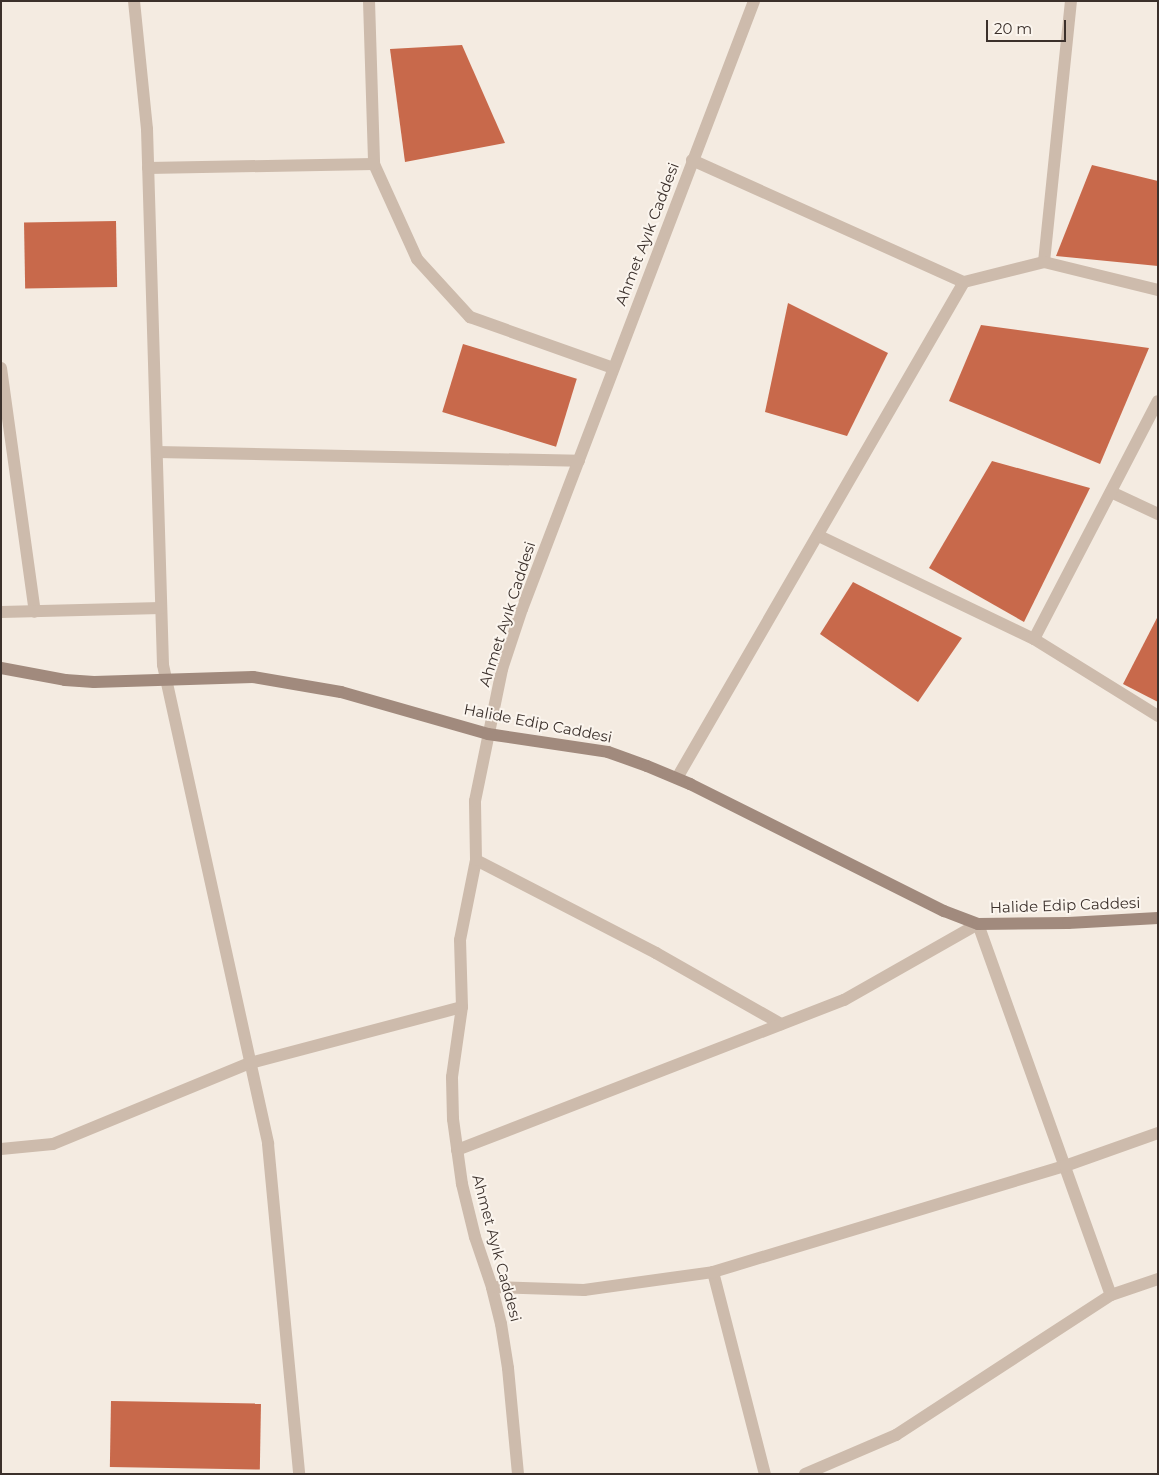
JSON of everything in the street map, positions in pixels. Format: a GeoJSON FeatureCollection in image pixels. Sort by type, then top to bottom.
{"type":"FeatureCollection","features":[{"type":"Feature","properties":{"kind":"street"},"geometry":{"type":"LineString","coordinates":[[134,1],[147,129],[161,608],[166,680],[268,1144],[299,1474]]}},
{"type":"Feature","properties":{"kind":"street"},"geometry":{"type":"LineString","coordinates":[[369,1],[374,164],[417,259],[470,317],[613,368]]}},
{"type":"Feature","properties":{"kind":"street","name":"Ahmet Ayık Caddesi"},"geometry":{"type":"LineString","coordinates":[[518,1474],[508,1368],[492,1287],[475,1237],[462,1184],[452,1119],[452,1077],[462,1007],[460,940],[476,860],[475,801],[505,660],[613,368],[754,1]]}},
{"type":"Feature","properties":{"kind":"street"},"geometry":{"type":"LineString","coordinates":[[1044,262],[1072,1]]}},
{"type":"Feature","properties":{"kind":"street"},"geometry":{"type":"LineString","coordinates":[[692,160],[964,282],[1044,262],[1158,290]]}},
{"type":"Feature","properties":{"kind":"street"},"geometry":{"type":"LineString","coordinates":[[148,168],[374,164]]}},
{"type":"Feature","properties":{"kind":"street"},"geometry":{"type":"LineString","coordinates":[[677,778],[819,536],[964,282]]}},
{"type":"Feature","properties":{"kind":"street"},"geometry":{"type":"LineString","coordinates":[[1,368],[35,612]]}},
{"type":"Feature","properties":{"kind":"street"},"geometry":{"type":"LineString","coordinates":[[1034,639],[1158,401]]}},
{"type":"Feature","properties":{"kind":"street"},"geometry":{"type":"LineString","coordinates":[[157,452],[579,461]]}},
{"type":"Feature","properties":{"kind":"street"},"geometry":{"type":"LineString","coordinates":[[1111,492],[1158,514]]}},
{"type":"Feature","properties":{"kind":"street"},"geometry":{"type":"LineString","coordinates":[[819,536],[1034,639],[1158,716]]}},
{"type":"Feature","properties":{"kind":"street"},"geometry":{"type":"LineString","coordinates":[[1,612],[161,608]]}},
{"type":"Feature","properties":{"kind":"street","name":"Halide Edip Caddesi"},"geometry":{"type":"LineString","coordinates":[[1,668],[65,680],[94,682],[253,677],[296,682],[341,692],[488,734],[608,752],[677,778],[944,911],[978,924],[1068,923],[1158,918]]}},
{"type":"Feature","properties":{"kind":"street"},"geometry":{"type":"LineString","coordinates":[[476,860],[656,953],[781,1024]]}},
{"type":"Feature","properties":{"kind":"street"},"geometry":{"type":"LineString","coordinates":[[457,1150],[844,1000],[978,924],[1111,1295]]}},
{"type":"Feature","properties":{"kind":"street"},"geometry":{"type":"LineString","coordinates":[[1,1150],[53,1144],[250,1063],[462,1007]]}},
{"type":"Feature","properties":{"kind":"street"},"geometry":{"type":"LineString","coordinates":[[492,1287],[584,1290],[713,1272],[1065,1166],[1158,1133]]}},
{"type":"Feature","properties":{"kind":"street"},"geometry":{"type":"LineString","coordinates":[[713,1272],[765,1474]]}},
{"type":"Feature","properties":{"kind":"street"},"geometry":{"type":"LineString","coordinates":[[805,1474],[896,1435],[1111,1295],[1158,1279]]}},
{"type":"Feature","properties":{"kind":"building"},"geometry":{"type":"Polygon","coordinates":[[[462,45],[505,143],[405,162],[390,49],[462,45]]]}},
{"type":"Feature","properties":{"kind":"building"},"geometry":{"type":"Polygon","coordinates":[[[1092,165],[1158,181],[1158,266],[1056,256],[1092,165]]]}},
{"type":"Feature","properties":{"kind":"building"},"geometry":{"type":"Polygon","coordinates":[[[116,221],[117,287],[25,289],[24,223],[116,221]]]}},
{"type":"Feature","properties":{"kind":"building"},"geometry":{"type":"Polygon","coordinates":[[[788,303],[888,353],[847,436],[765,412],[788,303]]]}},
{"type":"Feature","properties":{"kind":"building"},"geometry":{"type":"Polygon","coordinates":[[[981,325],[1149,348],[1100,464],[949,401],[981,325]]]}},
{"type":"Feature","properties":{"kind":"building"},"geometry":{"type":"Polygon","coordinates":[[[463,344],[577,379],[556,447],[442,412],[463,344]]]}},
{"type":"Feature","properties":{"kind":"building"},"geometry":{"type":"Polygon","coordinates":[[[992,461],[1090,488],[1024,622],[929,568],[992,461]]]}},
{"type":"Feature","properties":{"kind":"building"},"geometry":{"type":"Polygon","coordinates":[[[853,582],[962,638],[918,702],[820,634],[853,582]]]}},
{"type":"Feature","properties":{"kind":"building"},"geometry":{"type":"Polygon","coordinates":[[[1158,616],[1158,702],[1123,684],[1158,616]]]}},
{"type":"Feature","properties":{"kind":"building"},"geometry":{"type":"Polygon","coordinates":[[[111,1401],[261,1404],[260,1470],[110,1467],[111,1401]]]}}]}
